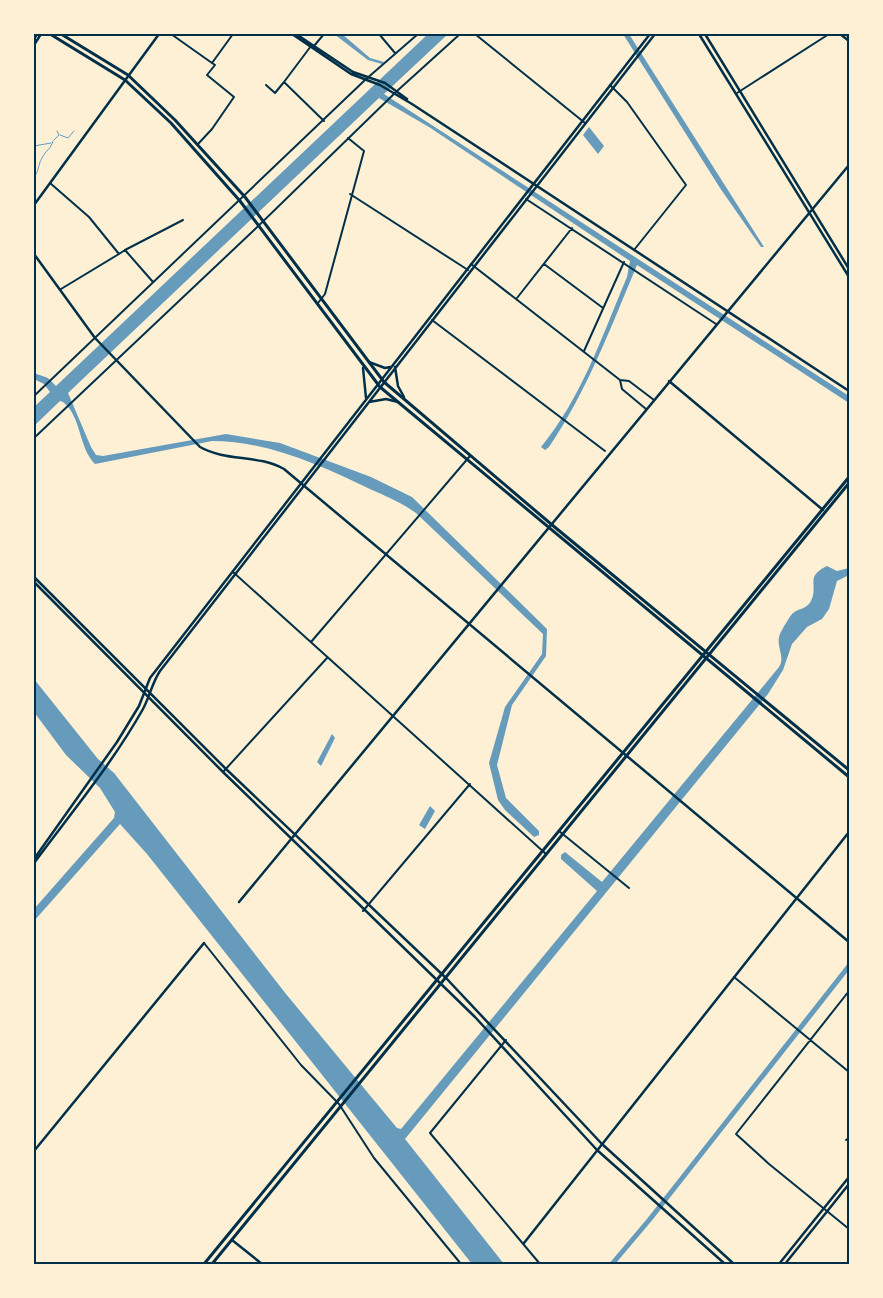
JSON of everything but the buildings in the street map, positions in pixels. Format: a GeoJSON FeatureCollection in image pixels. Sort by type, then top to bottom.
{"type":"FeatureCollection","features":[{"type":"Feature","properties":{"kind":"main road"},"geometry":{"type":"LineString","coordinates":[[34,39],[39,34]]}},
{"type":"Feature","properties":{"kind":"main road"},"geometry":{"type":"LineString","coordinates":[[34,44],[39,34]]}},
{"type":"Feature","properties":{"kind":"main road"},"geometry":{"type":"LineString","coordinates":[[50,34],[125,80],[171,124],[240,201],[382,381],[468,457]]}},
{"type":"Feature","properties":{"kind":"main road"},"geometry":{"type":"LineString","coordinates":[[60,34],[128,75],[160,104],[245,196],[320,301],[364,368],[379,386],[468,457],[706,659],[765,701],[849,770]]}},
{"type":"Feature","properties":{"kind":"main road"},"geometry":{"type":"LineString","coordinates":[[34,205],[159,34]]}},
{"type":"Feature","properties":{"kind":"main road"},"geometry":{"type":"LineString","coordinates":[[292,34],[312,46]]}},
{"type":"Feature","properties":{"kind":"main road"},"geometry":{"type":"LineString","coordinates":[[296,34],[351,74],[395,92],[849,391]]}},
{"type":"Feature","properties":{"kind":"main road"},"geometry":{"type":"LineString","coordinates":[[611,87],[650,34]]}},
{"type":"Feature","properties":{"kind":"main road"},"geometry":{"type":"LineString","coordinates":[[34,864],[112,757],[148,697],[160,670],[315,466],[379,386],[391,367],[525,200],[583,122],[655,34]]}},
{"type":"Feature","properties":{"kind":"main road"},"geometry":{"type":"LineString","coordinates":[[699,34],[849,277]]}},
{"type":"Feature","properties":{"kind":"main road"},"geometry":{"type":"LineString","coordinates":[[705,34],[849,268]]}},
{"type":"Feature","properties":{"kind":"main road"},"geometry":{"type":"LineString","coordinates":[[840,34],[849,41]]}},
{"type":"Feature","properties":{"kind":"main road"},"geometry":{"type":"LineString","coordinates":[[846,34],[849,37]]}},
{"type":"Feature","properties":{"kind":"main road"},"geometry":{"type":"LineString","coordinates":[[238,902],[295,836],[494,592],[849,165]]}},
{"type":"Feature","properties":{"kind":"main road"},"geometry":{"type":"LineString","coordinates":[[34,254],[95,338],[200,447],[216,455],[272,462],[302,483],[526,673],[849,942]]}},
{"type":"Feature","properties":{"kind":"main road"},"geometry":{"type":"LineString","coordinates":[[382,381],[432,320],[468,270]]}},
{"type":"Feature","properties":{"kind":"main road"},"geometry":{"type":"LineString","coordinates":[[367,362],[385,368],[391,367]]}},
{"type":"Feature","properties":{"kind":"main road"},"geometry":{"type":"LineString","coordinates":[[395,367],[398,386],[406,401]]}},
{"type":"Feature","properties":{"kind":"main road"},"geometry":{"type":"LineString","coordinates":[[364,368],[367,401]]}},
{"type":"Feature","properties":{"kind":"main road"},"geometry":{"type":"LineString","coordinates":[[669,381],[824,510]]}},
{"type":"Feature","properties":{"kind":"main road"},"geometry":{"type":"LineString","coordinates":[[367,401],[386,399],[400,403]]}},
{"type":"Feature","properties":{"kind":"main road"},"geometry":{"type":"LineString","coordinates":[[624,755],[706,659],[849,477]]}},
{"type":"Feature","properties":{"kind":"main road"},"geometry":{"type":"LineString","coordinates":[[212,1264],[446,978],[706,651],[824,510],[849,483]]}},
{"type":"Feature","properties":{"kind":"main road"},"geometry":{"type":"LineString","coordinates":[[550,526],[710,654],[762,704],[849,778]]}},
{"type":"Feature","properties":{"kind":"main road"},"geometry":{"type":"LineString","coordinates":[[34,859],[139,706],[150,678],[233,573]]}},
{"type":"Feature","properties":{"kind":"main road"},"geometry":{"type":"LineString","coordinates":[[34,577],[226,769],[368,906],[446,978],[602,1144],[734,1264]]}},
{"type":"Feature","properties":{"kind":"main road"},"geometry":{"type":"LineString","coordinates":[[34,582],[222,772],[492,1036],[597,1150],[725,1264]]}},
{"type":"Feature","properties":{"kind":"main road"},"geometry":{"type":"LineString","coordinates":[[524,1243],[849,832]]}},
{"type":"Feature","properties":{"kind":"main road"},"geometry":{"type":"LineString","coordinates":[[204,1264],[334,1104],[545,852]]}},
{"type":"Feature","properties":{"kind":"main road"},"geometry":{"type":"LineString","coordinates":[[34,1151],[204,943]]}},
{"type":"Feature","properties":{"kind":"main road"},"geometry":{"type":"LineString","coordinates":[[779,1264],[849,1177]]}},
{"type":"Feature","properties":{"kind":"main road"},"geometry":{"type":"LineString","coordinates":[[785,1264],[849,1184]]}},
{"type":"Feature","properties":{"kind":"main road"},"geometry":{"type":"LineString","coordinates":[[232,1240],[262,1264]]}},
{"type":"Feature","properties":{"kind":"street"},"geometry":{"type":"LineString","coordinates":[[171,34],[215,65],[207,75],[234,97],[212,129],[197,145]]}},
{"type":"Feature","properties":{"kind":"street"},"geometry":{"type":"LineString","coordinates":[[212,63],[233,34]]}},
{"type":"Feature","properties":{"kind":"street"},"geometry":{"type":"LineString","coordinates":[[266,85],[275,93],[312,46],[324,34]]}},
{"type":"Feature","properties":{"kind":"street"},"geometry":{"type":"LineString","coordinates":[[379,34],[396,53]]}},
{"type":"Feature","properties":{"kind":"street"},"geometry":{"type":"LineString","coordinates":[[34,396],[367,79],[418,34]]}},
{"type":"Feature","properties":{"kind":"street"},"geometry":{"type":"LineString","coordinates":[[34,438],[264,221],[395,92],[460,34]]}},
{"type":"Feature","properties":{"kind":"street"},"geometry":{"type":"LineString","coordinates":[[475,34],[583,122]]}},
{"type":"Feature","properties":{"kind":"street"},"geometry":{"type":"LineString","coordinates":[[736,94],[829,34]]}},
{"type":"Feature","properties":{"kind":"street"},"geometry":{"type":"LineString","coordinates":[[284,82],[324,121]]}},
{"type":"Feature","properties":{"kind":"street"},"geometry":{"type":"LineString","coordinates":[[611,87],[626,102],[686,185],[634,250]]}},
{"type":"Feature","properties":{"kind":"street"},"geometry":{"type":"LineString","coordinates":[[320,301],[364,151],[348,138]]}},
{"type":"Feature","properties":{"kind":"street"},"geometry":{"type":"LineString","coordinates":[[50,183],[89,217],[119,254]]}},
{"type":"Feature","properties":{"kind":"street"},"geometry":{"type":"LineString","coordinates":[[350,194],[468,270]]}},
{"type":"Feature","properties":{"kind":"street"},"geometry":{"type":"LineString","coordinates":[[525,200],[572,228],[716,324]]}},
{"type":"Feature","properties":{"kind":"street"},"geometry":{"type":"LineString","coordinates":[[61,289],[125,250],[183,220]]}},
{"type":"Feature","properties":{"kind":"street"},"geometry":{"type":"LineString","coordinates":[[517,298],[572,228]]}},
{"type":"Feature","properties":{"kind":"street"},"geometry":{"type":"LineString","coordinates":[[125,250],[153,282]]}},
{"type":"Feature","properties":{"kind":"street"},"geometry":{"type":"LineString","coordinates":[[584,350],[624,262]]}},
{"type":"Feature","properties":{"kind":"street"},"geometry":{"type":"LineString","coordinates":[[544,264],[603,308]]}},
{"type":"Feature","properties":{"kind":"street"},"geometry":{"type":"LineString","coordinates":[[472,265],[584,350],[620,380],[629,381],[654,400]]}},
{"type":"Feature","properties":{"kind":"street"},"geometry":{"type":"LineString","coordinates":[[432,320],[606,451]]}},
{"type":"Feature","properties":{"kind":"street"},"geometry":{"type":"LineString","coordinates":[[620,380],[622,389],[646,409]]}},
{"type":"Feature","properties":{"kind":"street"},"geometry":{"type":"LineString","coordinates":[[311,642],[468,457]]}},
{"type":"Feature","properties":{"kind":"street"},"geometry":{"type":"LineString","coordinates":[[233,573],[545,852]]}},
{"type":"Feature","properties":{"kind":"street"},"geometry":{"type":"LineString","coordinates":[[222,772],[328,657]]}},
{"type":"Feature","properties":{"kind":"street"},"geometry":{"type":"LineString","coordinates":[[363,911],[470,784]]}},
{"type":"Feature","properties":{"kind":"street"},"geometry":{"type":"LineString","coordinates":[[561,832],[629,888]]}},
{"type":"Feature","properties":{"kind":"street"},"geometry":{"type":"LineString","coordinates":[[204,943],[301,1065],[339,1104],[374,1158],[461,1264]]}},
{"type":"Feature","properties":{"kind":"street"},"geometry":{"type":"LineString","coordinates":[[734,977],[849,1072]]}},
{"type":"Feature","properties":{"kind":"street"},"geometry":{"type":"LineString","coordinates":[[849,991],[736,1134],[849,1230]]}},
{"type":"Feature","properties":{"kind":"street"},"geometry":{"type":"LineString","coordinates":[[506,1040],[430,1133],[540,1264]]}},
{"type":"Feature","properties":{"kind":"street"},"geometry":{"type":"LineString","coordinates":[[227,1236],[232,1240]]}},
{"type":"Feature","properties":{"kind":"water"},"geometry":{"type":"Polygon","coordinates":[[[334,34],[342,34],[370,58],[384,62],[382,64],[368,60],[334,34]]]}},
{"type":"Feature","properties":{"kind":"water"},"geometry":{"type":"Polygon","coordinates":[[[428,34],[448,34],[384,94],[849,396],[849,403],[637,265],[587,381],[563,426],[545,450],[541,447],[568,408],[600,344],[627,277],[630,261],[429,127],[379,98],[68,393],[96,455],[103,456],[226,434],[280,443],[371,477],[412,497],[547,629],[546,656],[512,705],[497,765],[506,798],[539,831],[539,835],[534,837],[505,810],[498,800],[489,763],[505,707],[542,654],[543,634],[416,513],[334,472],[295,457],[254,445],[212,441],[95,464],[85,449],[74,416],[63,402],[60,401],[34,426],[34,407],[50,392],[44,384],[34,379],[34,373],[48,378],[56,386],[428,34]]]}},
{"type":"Feature","properties":{"kind":"water"},"geometry":{"type":"Polygon","coordinates":[[[623,34],[629,34],[764,247],[761,247],[720,188],[623,34]]]}},
{"type":"Feature","properties":{"kind":"water"},"geometry":{"type":"Polygon","coordinates":[[[589,127],[604,146],[598,154],[583,135],[589,127]]]}},
{"type":"Feature","properties":{"kind":"water"},"geometry":{"type":"Polygon","coordinates":[[[827,566],[837,571],[849,568],[849,575],[837,581],[829,609],[822,619],[807,627],[792,644],[783,670],[768,694],[405,1139],[504,1264],[472,1264],[147,854],[120,824],[34,921],[34,909],[114,818],[115,812],[100,788],[66,755],[34,712],[34,679],[98,759],[114,773],[286,994],[397,1128],[401,1129],[597,891],[561,859],[561,855],[565,852],[602,882],[779,667],[781,663],[780,634],[792,614],[807,606],[811,601],[814,578],[820,570],[827,566]]]}},
{"type":"Feature","properties":{"kind":"water"},"geometry":{"type":"Polygon","coordinates":[[[332,734],[335,738],[321,766],[317,762],[332,734]]]}},
{"type":"Feature","properties":{"kind":"water"},"geometry":{"type":"Polygon","coordinates":[[[430,806],[435,811],[425,829],[419,825],[430,806]]]}},
{"type":"Feature","properties":{"kind":"waterway"},"geometry":{"type":"LineString","coordinates":[[54,140],[59,135],[57,131]]}},
{"type":"Feature","properties":{"kind":"waterway"},"geometry":{"type":"LineString","coordinates":[[60,135],[68,138],[74,131]]}},
{"type":"Feature","properties":{"kind":"waterway"},"geometry":{"type":"LineString","coordinates":[[34,177],[41,160],[53,141]]}},
{"type":"Feature","properties":{"kind":"waterway"},"geometry":{"type":"LineString","coordinates":[[34,146],[51,143]]}},
{"type":"Feature","properties":{"kind":"waterway"},"geometry":{"type":"LineString","coordinates":[[612,1264],[650,1219],[849,966]]}}]}
